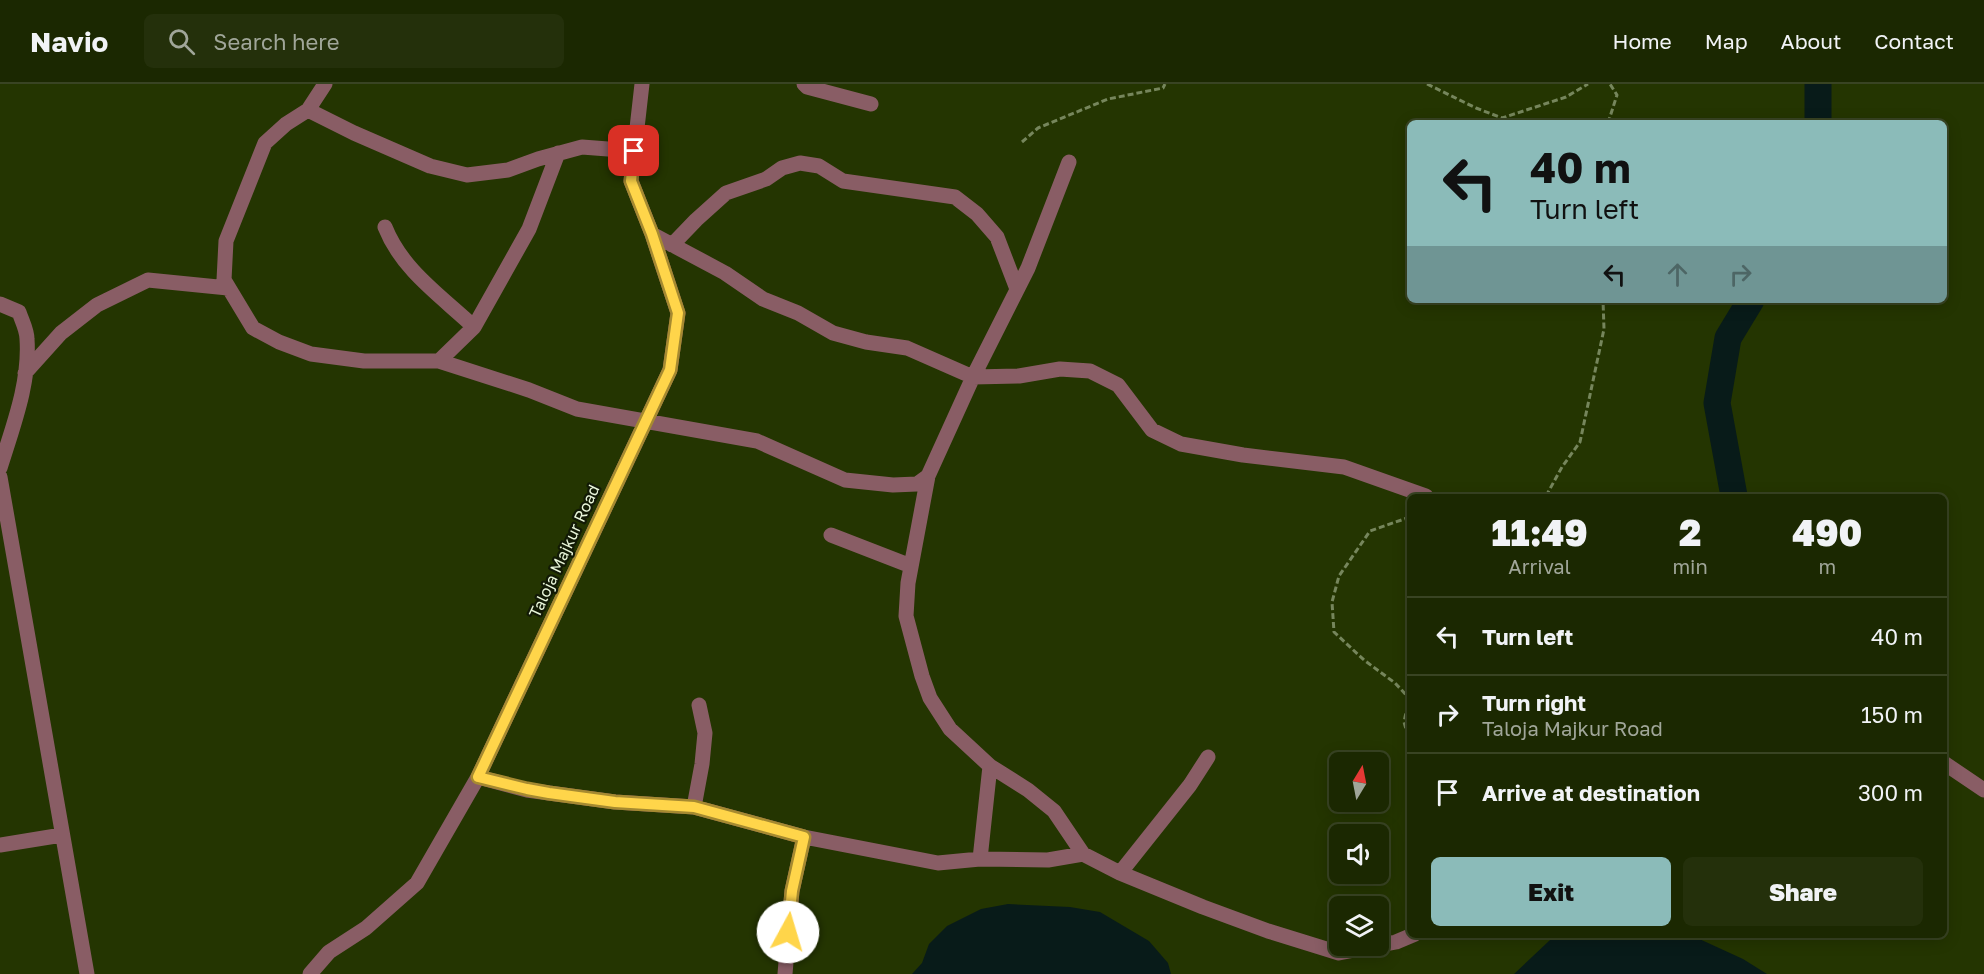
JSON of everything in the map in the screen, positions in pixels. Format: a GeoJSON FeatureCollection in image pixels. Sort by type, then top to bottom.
{"type":"FeatureCollection","features":[{"type":"Feature","properties":{"kind":"street"},"geometry":{"type":"LineString","coordinates":[[325,84],[308,110],[286,124],[265,143],[226,241],[224,280],[253,328],[279,342],[311,354],[364,361],[439,361],[530,390],[577,409],[757,441],[845,480],[893,485],[916,484],[928,476]]}},
{"type":"Feature","properties":{"kind":"street","name":"Taloja Majkur Road"},"geometry":{"type":"LineString","coordinates":[[310,974],[329,952],[366,928],[417,883],[478,777],[670,370],[678,313],[652,234],[631,181],[642,84]]}},
{"type":"Feature","properties":{"kind":"street"},"geometry":{"type":"LineString","coordinates":[[804,84],[807,87],[871,104]]}},
{"type":"Feature","properties":{"kind":"street"},"geometry":{"type":"LineString","coordinates":[[308,110],[354,133],[430,165],[467,175],[508,170],[582,147],[634,151]]}},
{"type":"Feature","properties":{"kind":"street"},"geometry":{"type":"LineString","coordinates":[[439,361],[474,327],[529,229],[558,153]]}},
{"type":"Feature","properties":{"kind":"street"},"geometry":{"type":"LineString","coordinates":[[1069,162],[1028,268],[973,377],[928,476],[908,584],[906,616],[930,698],[950,729],[990,766],[1028,790],[1054,811],[1083,854],[1120,873],[1246,923],[1339,953],[1396,942],[1407,937]]}},
{"type":"Feature","properties":{"kind":"street"},"geometry":{"type":"LineString","coordinates":[[672,245],[726,193],[766,179],[782,168],[800,163],[809,164],[819,166],[843,181],[955,197],[977,214],[997,237],[1017,289]]}},
{"type":"Feature","properties":{"kind":"street"},"geometry":{"type":"LineString","coordinates":[[385,227],[391,242],[410,270],[474,327]]}},
{"type":"Feature","properties":{"kind":"street"},"geometry":{"type":"LineString","coordinates":[[652,234],[726,273],[763,299],[833,333],[866,342],[907,348],[973,377],[1019,376],[1060,369],[1090,371],[1118,385],[1152,430],[1181,444],[1243,455],[1344,466],[1421,494]]}},
{"type":"Feature","properties":{"kind":"street"},"geometry":{"type":"LineString","coordinates":[[25,373],[61,333],[98,305],[148,280],[228,288]]}},
{"type":"Feature","properties":{"kind":"street"},"geometry":{"type":"LineString","coordinates":[[0,304],[19,312],[27,337],[25,373],[20,401],[0,468]]}},
{"type":"Feature","properties":{"kind":"street"},"geometry":{"type":"LineString","coordinates":[[0,477],[87,974]]}},
{"type":"Feature","properties":{"kind":"street"},"geometry":{"type":"LineString","coordinates":[[831,535],[911,566]]}},
{"type":"Feature","properties":{"kind":"street"},"geometry":{"type":"LineString","coordinates":[[694,807],[705,733],[699,705]]}},
{"type":"Feature","properties":{"kind":"street"},"geometry":{"type":"LineString","coordinates":[[1120,873],[1190,785],[1208,757]]}},
{"type":"Feature","properties":{"kind":"street"},"geometry":{"type":"LineString","coordinates":[[1947,765],[1984,790]]}},
{"type":"Feature","properties":{"kind":"street"},"geometry":{"type":"LineString","coordinates":[[980,859],[990,766]]}},
{"type":"Feature","properties":{"kind":"street"},"geometry":{"type":"LineString","coordinates":[[478,777],[549,793],[615,802],[694,807],[804,837],[938,863],[980,859],[1048,860],[1083,854]]}},
{"type":"Feature","properties":{"kind":"street"},"geometry":{"type":"LineString","coordinates":[[0,845],[62,835]]}},
{"type":"Feature","properties":{"kind":"street"},"geometry":{"type":"LineString","coordinates":[[785,974],[792,891],[804,837]]}},
{"type":"Feature","properties":{"kind":"path"},"geometry":{"type":"LineString","coordinates":[[1022,142],[1038,128],[1108,99],[1163,88],[1165,84]]}},
{"type":"Feature","properties":{"kind":"path"},"geometry":{"type":"LineString","coordinates":[[1427,84],[1502,118],[1566,97],[1588,84]]}},
{"type":"Feature","properties":{"kind":"path"},"geometry":{"type":"LineString","coordinates":[[1609,120],[1617,95],[1610,84]]}},
{"type":"Feature","properties":{"kind":"path"},"geometry":{"type":"LineString","coordinates":[[1547,494],[1562,467],[1580,442],[1604,329],[1604,303]]}},
{"type":"Feature","properties":{"kind":"path"},"geometry":{"type":"LineString","coordinates":[[1407,518],[1370,531],[1340,576],[1332,602],[1334,632],[1407,696]]}},
{"type":"Feature","properties":{"kind":"path"},"geometry":{"type":"LineString","coordinates":[[1407,708],[1404,722],[1407,732]]}},
{"type":"Feature","properties":{"kind":"shaded area"},"geometry":{"type":"Polygon","coordinates":[[[1008,904],[1070,907],[1100,912],[1149,941],[1168,963],[1171,974],[912,974],[922,963],[929,944],[947,926],[981,909],[1008,904]]]}},
{"type":"Feature","properties":{"kind":"shaded area"},"geometry":{"type":"Polygon","coordinates":[[[1557,938],[1697,938],[1743,959],[1767,974],[1514,974],[1550,940],[1557,938]]]}},
{"type":"Feature","properties":{"kind":"waterway"},"geometry":{"type":"LineString","coordinates":[[1818,84],[1818,120]]}},
{"type":"Feature","properties":{"kind":"waterway"},"geometry":{"type":"LineString","coordinates":[[1734,494],[1717,403],[1728,338],[1749,303]]}},
{"type":"Feature","properties":{"kind":"route"},"geometry":{"type":"LineString","coordinates":[[634,151],[631,181],[652,234],[678,313],[670,370],[478,777],[549,793],[615,802],[694,807],[804,837],[792,891],[788,932]]}}]}
